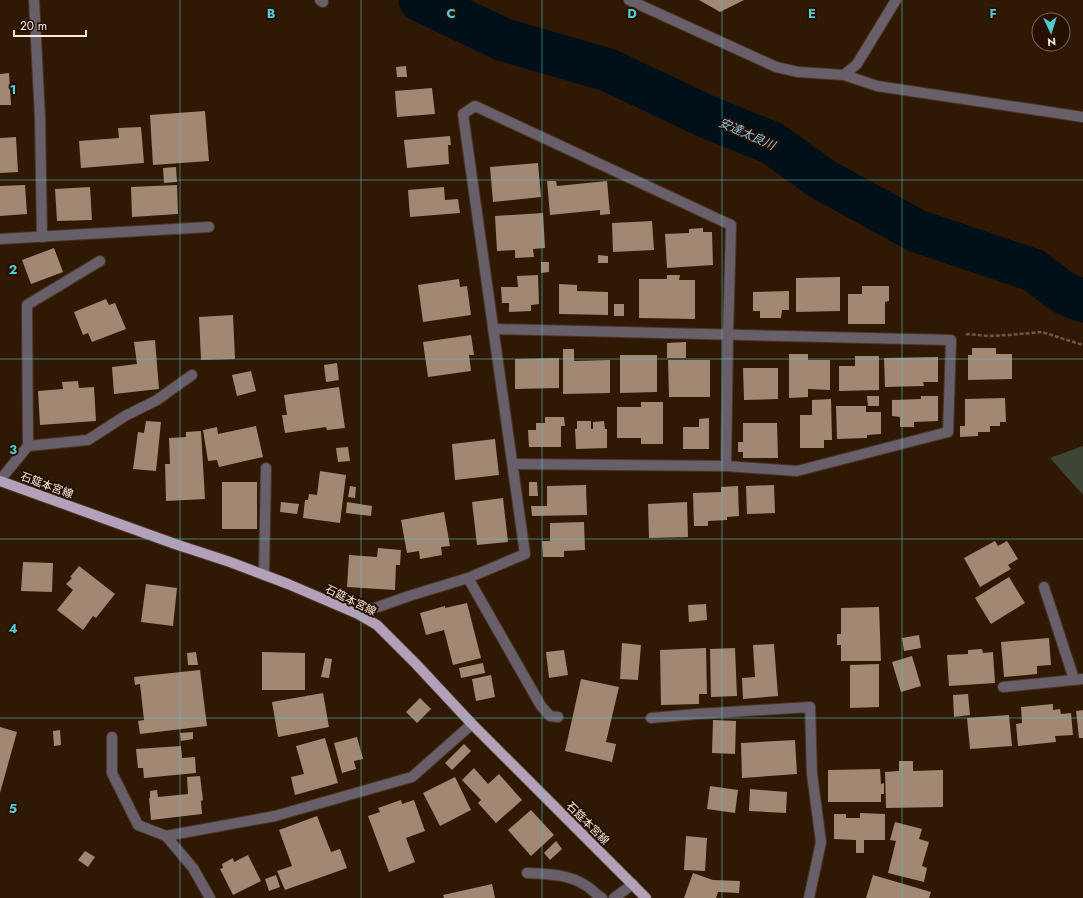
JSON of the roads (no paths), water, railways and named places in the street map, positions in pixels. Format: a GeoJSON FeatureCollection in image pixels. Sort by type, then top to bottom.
{"type":"FeatureCollection","features":[{"type":"Feature","properties":{"kind":"main road","name":"石筵本宮線"},"geometry":{"type":"LineString","coordinates":[[0,480],[288,584],[358,614],[377,625],[472,724],[646,898]]}},
{"type":"Feature","properties":{"kind":"street"},"geometry":{"type":"LineString","coordinates":[[34,0],[40,118],[42,237]]}},
{"type":"Feature","properties":{"kind":"street"},"geometry":{"type":"LineString","coordinates":[[629,0],[776,67],[798,72],[844,75],[877,86],[1083,117]]}},
{"type":"Feature","properties":{"kind":"street"},"geometry":{"type":"LineString","coordinates":[[844,75],[857,64],[896,0]]}},
{"type":"Feature","properties":{"kind":"street"},"geometry":{"type":"LineString","coordinates":[[358,614],[409,596],[468,578],[525,554],[463,114],[475,106],[731,225],[726,466]]}},
{"type":"Feature","properties":{"kind":"street"},"geometry":{"type":"LineString","coordinates":[[0,239],[209,227]]}},
{"type":"Feature","properties":{"kind":"street"},"geometry":{"type":"LineString","coordinates":[[0,480],[28,446],[28,305],[100,261]]}},
{"type":"Feature","properties":{"kind":"street"},"geometry":{"type":"LineString","coordinates":[[493,329],[951,340],[948,432],[797,471],[726,466],[513,464]]}},
{"type":"Feature","properties":{"kind":"street"},"geometry":{"type":"LineString","coordinates":[[28,446],[88,440],[125,416],[157,400],[192,375]]}},
{"type":"Feature","properties":{"kind":"street"},"geometry":{"type":"LineString","coordinates":[[264,575],[266,468]]}},
{"type":"Feature","properties":{"kind":"street"},"geometry":{"type":"LineString","coordinates":[[468,578],[541,706],[550,716],[558,717]]}},
{"type":"Feature","properties":{"kind":"street"},"geometry":{"type":"LineString","coordinates":[[1003,687],[1079,679],[1044,587]]}},
{"type":"Feature","properties":{"kind":"street"},"geometry":{"type":"LineString","coordinates":[[651,718],[810,707],[812,774],[821,842],[809,898]]}},
{"type":"Feature","properties":{"kind":"street"},"geometry":{"type":"LineString","coordinates":[[166,836],[275,816],[412,777],[472,724]]}},
{"type":"Feature","properties":{"kind":"street"},"geometry":{"type":"LineString","coordinates":[[112,738],[112,773],[138,825],[166,836],[193,868],[210,898]]}},
{"type":"Feature","properties":{"kind":"street"},"geometry":{"type":"LineString","coordinates":[[527,873],[568,877],[584,884],[602,898]]}},
{"type":"Feature","properties":{"kind":"street"},"geometry":{"type":"LineString","coordinates":[[614,898],[633,884]]}},
{"type":"Feature","properties":{"kind":"waterway","name":"安達太良川"},"geometry":{"type":"LineString","coordinates":[[420,0],[504,40],[608,70],[712,119],[772,143],[822,179],[917,231],[1033,270],[1064,293],[1083,301]]}}]}
